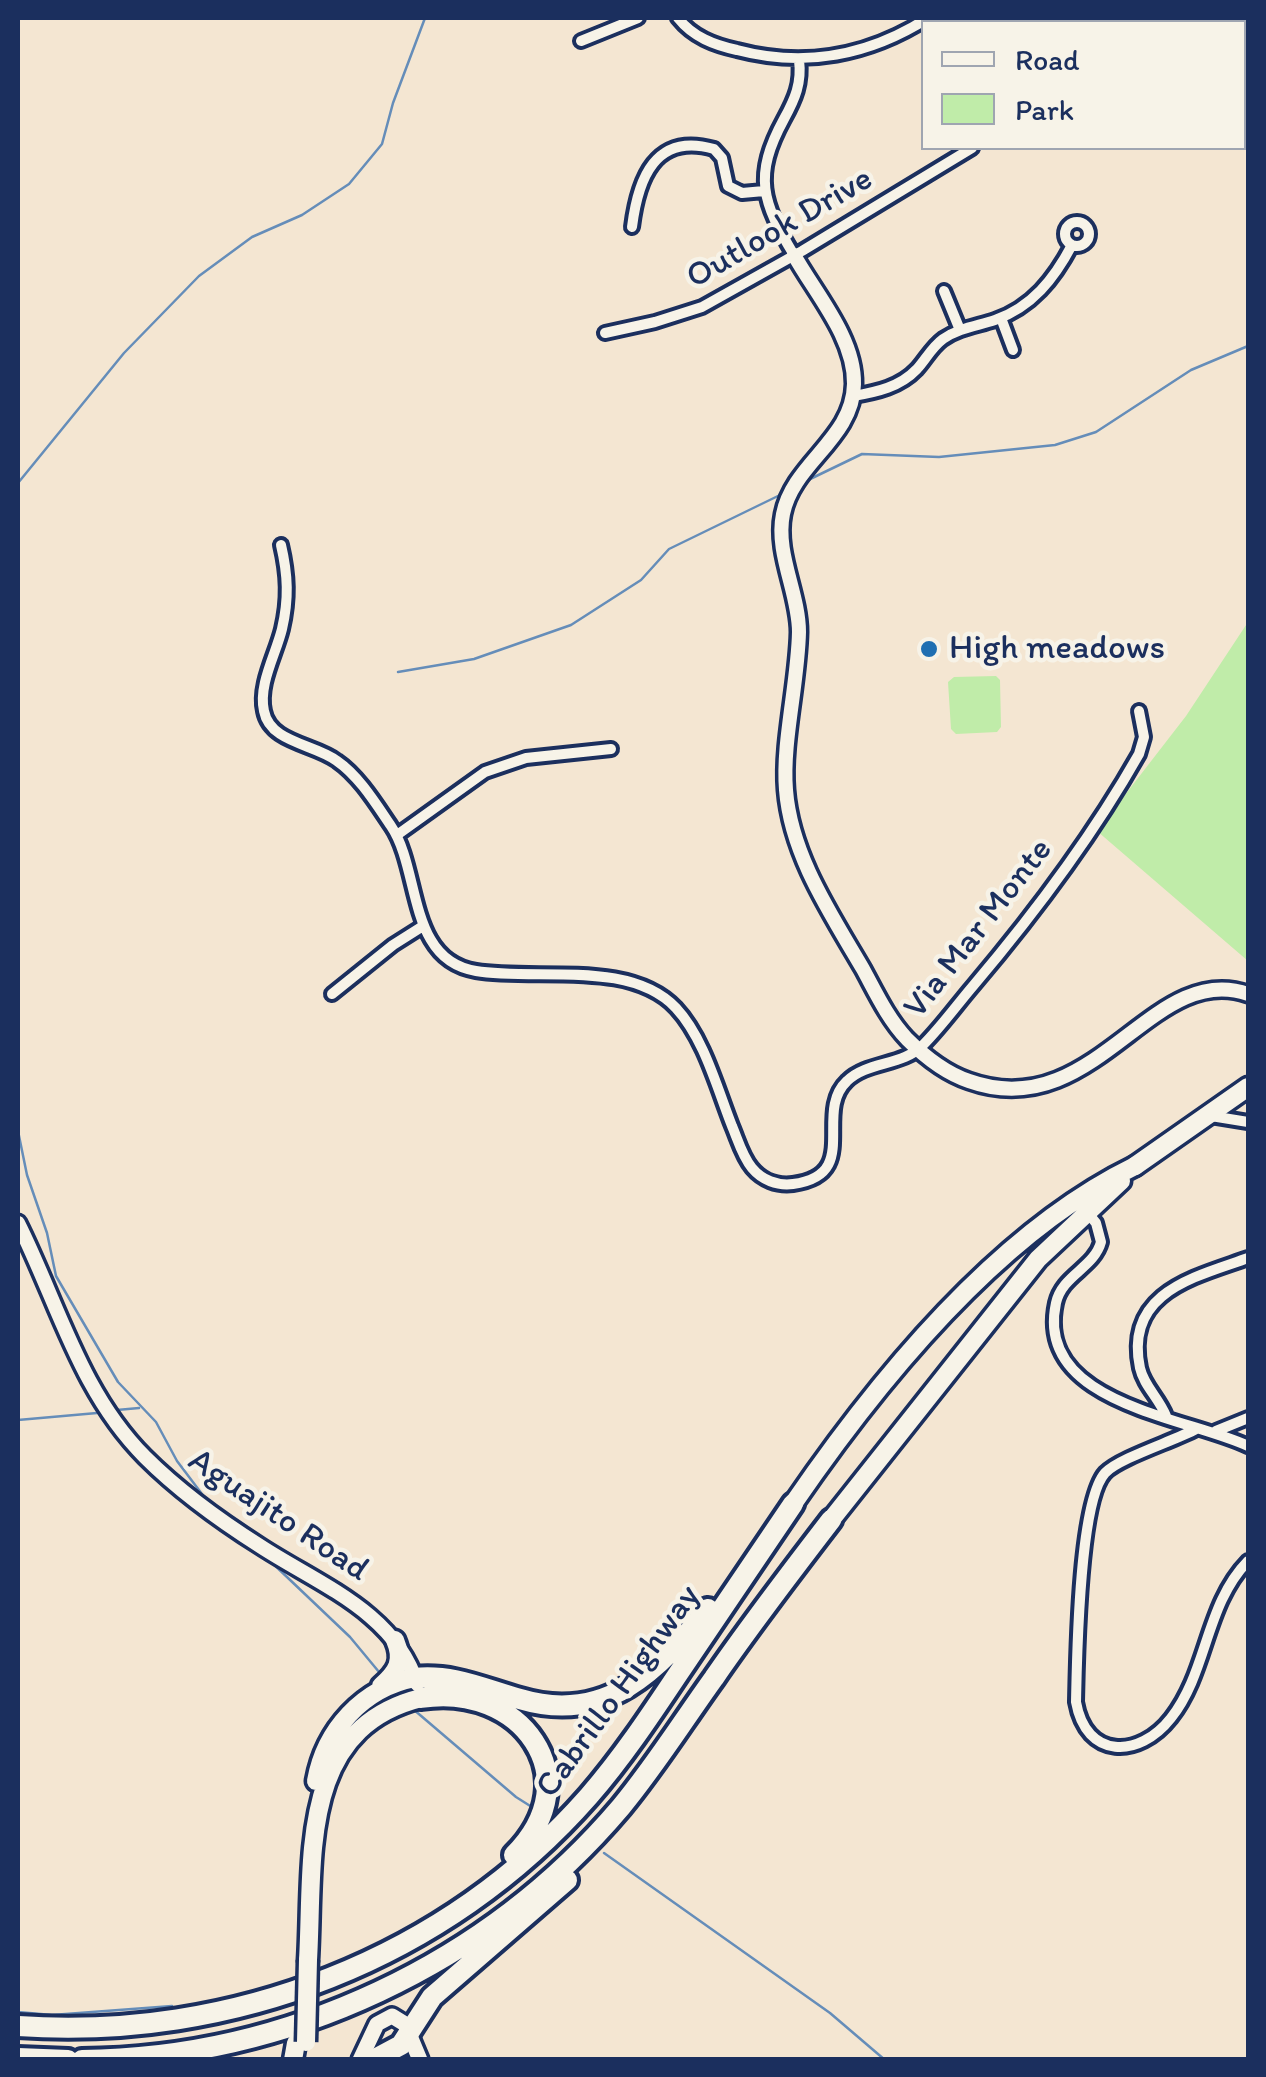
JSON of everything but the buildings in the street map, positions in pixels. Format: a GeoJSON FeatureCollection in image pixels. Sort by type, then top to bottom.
{"type":"FeatureCollection","features":[{"type":"Feature","properties":{"kind":"highway","name":"Cabrillo Highway"},"geometry":{"type":"LineString","coordinates":[[18,2026],[126,2026],[236,2009],[340,1974],[438,1924],[528,1857],[591,1794],[793,1504]]}},
{"type":"Feature","properties":{"kind":"highway","name":"Cabrillo Highway"},"geometry":{"type":"LineString","coordinates":[[82,2060],[163,2054],[250,2038],[385,1990],[454,1952],[526,1900],[584,1847],[636,1789],[737,1644],[831,1520]]}},
{"type":"Feature","properties":{"kind":"highway"},"geometry":{"type":"LineString","coordinates":[[418,1688],[460,1680],[548,1704],[605,1698],[633,1684],[662,1662],[757,1557]]}},
{"type":"Feature","properties":{"kind":"highway"},"geometry":{"type":"LineString","coordinates":[[418,1688],[464,1697],[507,1713],[533,1738],[546,1776],[544,1810],[532,1835],[438,1924]]}},
{"type":"Feature","properties":{"kind":"highway"},"geometry":{"type":"LineString","coordinates":[[373,2060],[401,2044],[432,1996],[574,1874],[612,1828],[636,1789]]}},
{"type":"Feature","properties":{"kind":"highway"},"geometry":{"type":"LineString","coordinates":[[18,2058],[68,2060]]}},
{"type":"Feature","properties":{"kind":"main road"},"geometry":{"type":"LineString","coordinates":[[1219,1111],[1248,1072]]}},
{"type":"Feature","properties":{"kind":"main road","name":"Cabrillo Highway"},"geometry":{"type":"LineString","coordinates":[[793,1504],[870,1398],[967,1293],[1068,1205],[1219,1111],[1248,1087]]}},
{"type":"Feature","properties":{"kind":"main road"},"geometry":{"type":"LineString","coordinates":[[1219,1111],[1248,1095]]}},
{"type":"Feature","properties":{"kind":"main road","name":"Cabrillo Highway"},"geometry":{"type":"LineString","coordinates":[[831,1520],[1023,1276],[1135,1166]]}},
{"type":"Feature","properties":{"kind":"main road"},"geometry":{"type":"LineString","coordinates":[[300,2051],[316,1784],[324,1751],[343,1722],[397,1669],[400,1655],[395,1640]]}},
{"type":"Feature","properties":{"kind":"main road"},"geometry":{"type":"LineString","coordinates":[[368,1698],[390,1686],[418,1688]]}},
{"type":"Feature","properties":{"kind":"main road"},"geometry":{"type":"LineString","coordinates":[[317,1812],[330,1771],[350,1739],[418,1688]]}},
{"type":"Feature","properties":{"kind":"main road"},"geometry":{"type":"LineString","coordinates":[[360,2060],[375,2028],[386,2017],[399,2018],[420,2060]]}},
{"type":"Feature","properties":{"kind":"street"},"geometry":{"type":"LineString","coordinates":[[581,41],[638,18]]}},
{"type":"Feature","properties":{"kind":"street"},"geometry":{"type":"LineString","coordinates":[[678,18],[697,36],[724,47],[800,60],[878,44],[921,22]]}},
{"type":"Feature","properties":{"kind":"street"},"geometry":{"type":"LineString","coordinates":[[800,60],[800,83],[768,152],[764,191],[769,213],[844,342],[854,380],[853,396],[839,430],[795,484],[782,515],[783,547],[799,630],[786,792],[793,830],[814,881],[886,1011],[918,1050],[949,1073],[971,1082],[1010,1088],[1042,1086],[1088,1065],[1195,992],[1226,988],[1248,994]]}},
{"type":"Feature","properties":{"kind":"street"},"geometry":{"type":"LineString","coordinates":[[632,228],[638,188],[656,160],[669,149],[714,149],[722,158],[725,182],[732,190],[742,194],[764,191]]}},
{"type":"Feature","properties":{"kind":"street","name":"Outlook Drive"},"geometry":{"type":"LineString","coordinates":[[605,333],[686,314],[794,256],[969,150]]}},
{"type":"Feature","properties":{"kind":"street"},"geometry":{"type":"LineString","coordinates":[[853,396],[888,388],[908,378],[943,340],[960,330],[1001,318],[1042,290],[1072,245]]}},
{"type":"Feature","properties":{"kind":"street"},"geometry":{"type":"LineString","coordinates":[[944,291],[960,330]]}},
{"type":"Feature","properties":{"kind":"street"},"geometry":{"type":"LineString","coordinates":[[1001,318],[1013,350]]}},
{"type":"Feature","properties":{"kind":"street","name":"Via Mar Monte"},"geometry":{"type":"LineString","coordinates":[[281,545],[288,600],[264,691],[265,717],[276,732],[321,751],[349,770],[397,835],[423,926],[443,952],[474,971],[579,976],[633,983],[661,995],[690,1026],[751,1166],[780,1185],[810,1180],[830,1161],[834,1152],[833,1106],[846,1082],[918,1050],[1006,948],[1125,779],[1143,746],[1139,711]]}},
{"type":"Feature","properties":{"kind":"street"},"geometry":{"type":"LineString","coordinates":[[397,835],[465,784],[507,763],[611,750]]}},
{"type":"Feature","properties":{"kind":"street"},"geometry":{"type":"LineString","coordinates":[[332,994],[423,926]]}},
{"type":"Feature","properties":{"kind":"street"},"geometry":{"type":"LineString","coordinates":[[1219,1111],[1248,1122]]}},
{"type":"Feature","properties":{"kind":"street"},"geometry":{"type":"LineString","coordinates":[[1086,1211],[1098,1230],[1100,1247],[1069,1278],[1058,1295],[1054,1315],[1060,1348],[1076,1374],[1102,1393],[1196,1429],[1216,1431],[1248,1446]]}},
{"type":"Feature","properties":{"kind":"street","name":"Aguajito Road"},"geometry":{"type":"LineString","coordinates":[[18,1223],[91,1386],[112,1420],[144,1456],[213,1515],[363,1610],[395,1640],[418,1688]]}},
{"type":"Feature","properties":{"kind":"street"},"geometry":{"type":"LineString","coordinates":[[1166,1416],[1140,1369],[1139,1337],[1146,1313],[1174,1286],[1205,1270],[1248,1258]]}},
{"type":"Feature","properties":{"kind":"street"},"geometry":{"type":"LineString","coordinates":[[1216,1431],[1248,1418]]}},
{"type":"Feature","properties":{"kind":"street"},"geometry":{"type":"LineString","coordinates":[[1196,1429],[1106,1472],[1091,1505],[1076,1702],[1083,1723],[1099,1744],[1128,1745],[1157,1733],[1170,1720],[1186,1692],[1224,1591],[1248,1560]]}},
{"type":"Feature","properties":{"kind":"green space"},"geometry":{"type":"Polygon","coordinates":[[[1248,622],[1248,961],[1097,831],[1186,716],[1248,622]]]}},
{"type":"Feature","properties":{"kind":"green space"},"geometry":{"type":"Polygon","coordinates":[[[996,676],[1000,680],[1001,727],[997,732],[956,734],[951,729],[948,682],[954,677],[996,676]]]}},
{"type":"Feature","properties":{"kind":"waterway"},"geometry":{"type":"LineString","coordinates":[[18,483],[124,353],[199,276],[252,237],[302,215],[349,184],[382,144],[425,18]]}},
{"type":"Feature","properties":{"kind":"waterway"},"geometry":{"type":"LineString","coordinates":[[806,481],[862,454],[939,457],[1055,445],[1096,432],[1191,370],[1248,346]]}},
{"type":"Feature","properties":{"kind":"waterway"},"geometry":{"type":"LineString","coordinates":[[398,672],[474,659],[571,625],[641,580],[669,549],[780,495]]}},
{"type":"Feature","properties":{"kind":"waterway"},"geometry":{"type":"LineString","coordinates":[[18,1131],[56,1276],[118,1382],[156,1422],[177,1461],[208,1502]]}},
{"type":"Feature","properties":{"kind":"waterway"},"geometry":{"type":"LineString","coordinates":[[117,1410],[139,1408]]}},
{"type":"Feature","properties":{"kind":"waterway"},"geometry":{"type":"LineString","coordinates":[[18,1420],[97,1413]]}},
{"type":"Feature","properties":{"kind":"waterway"},"geometry":{"type":"LineString","coordinates":[[267,1558],[350,1637],[379,1672]]}},
{"type":"Feature","properties":{"kind":"waterway"},"geometry":{"type":"LineString","coordinates":[[413,1709],[535,1809]]}},
{"type":"Feature","properties":{"kind":"waterway"},"geometry":{"type":"LineString","coordinates":[[604,1853],[830,2013],[885,2060]]}},
{"type":"Feature","properties":{"kind":"waterway"},"geometry":{"type":"LineString","coordinates":[[18,2012],[52,2015],[172,2006]]}},
{"type":"Feature","properties":{"kind":"place","name":"High meadows"},"geometry":{"type":"Point","coordinates":[929,649]}}]}
